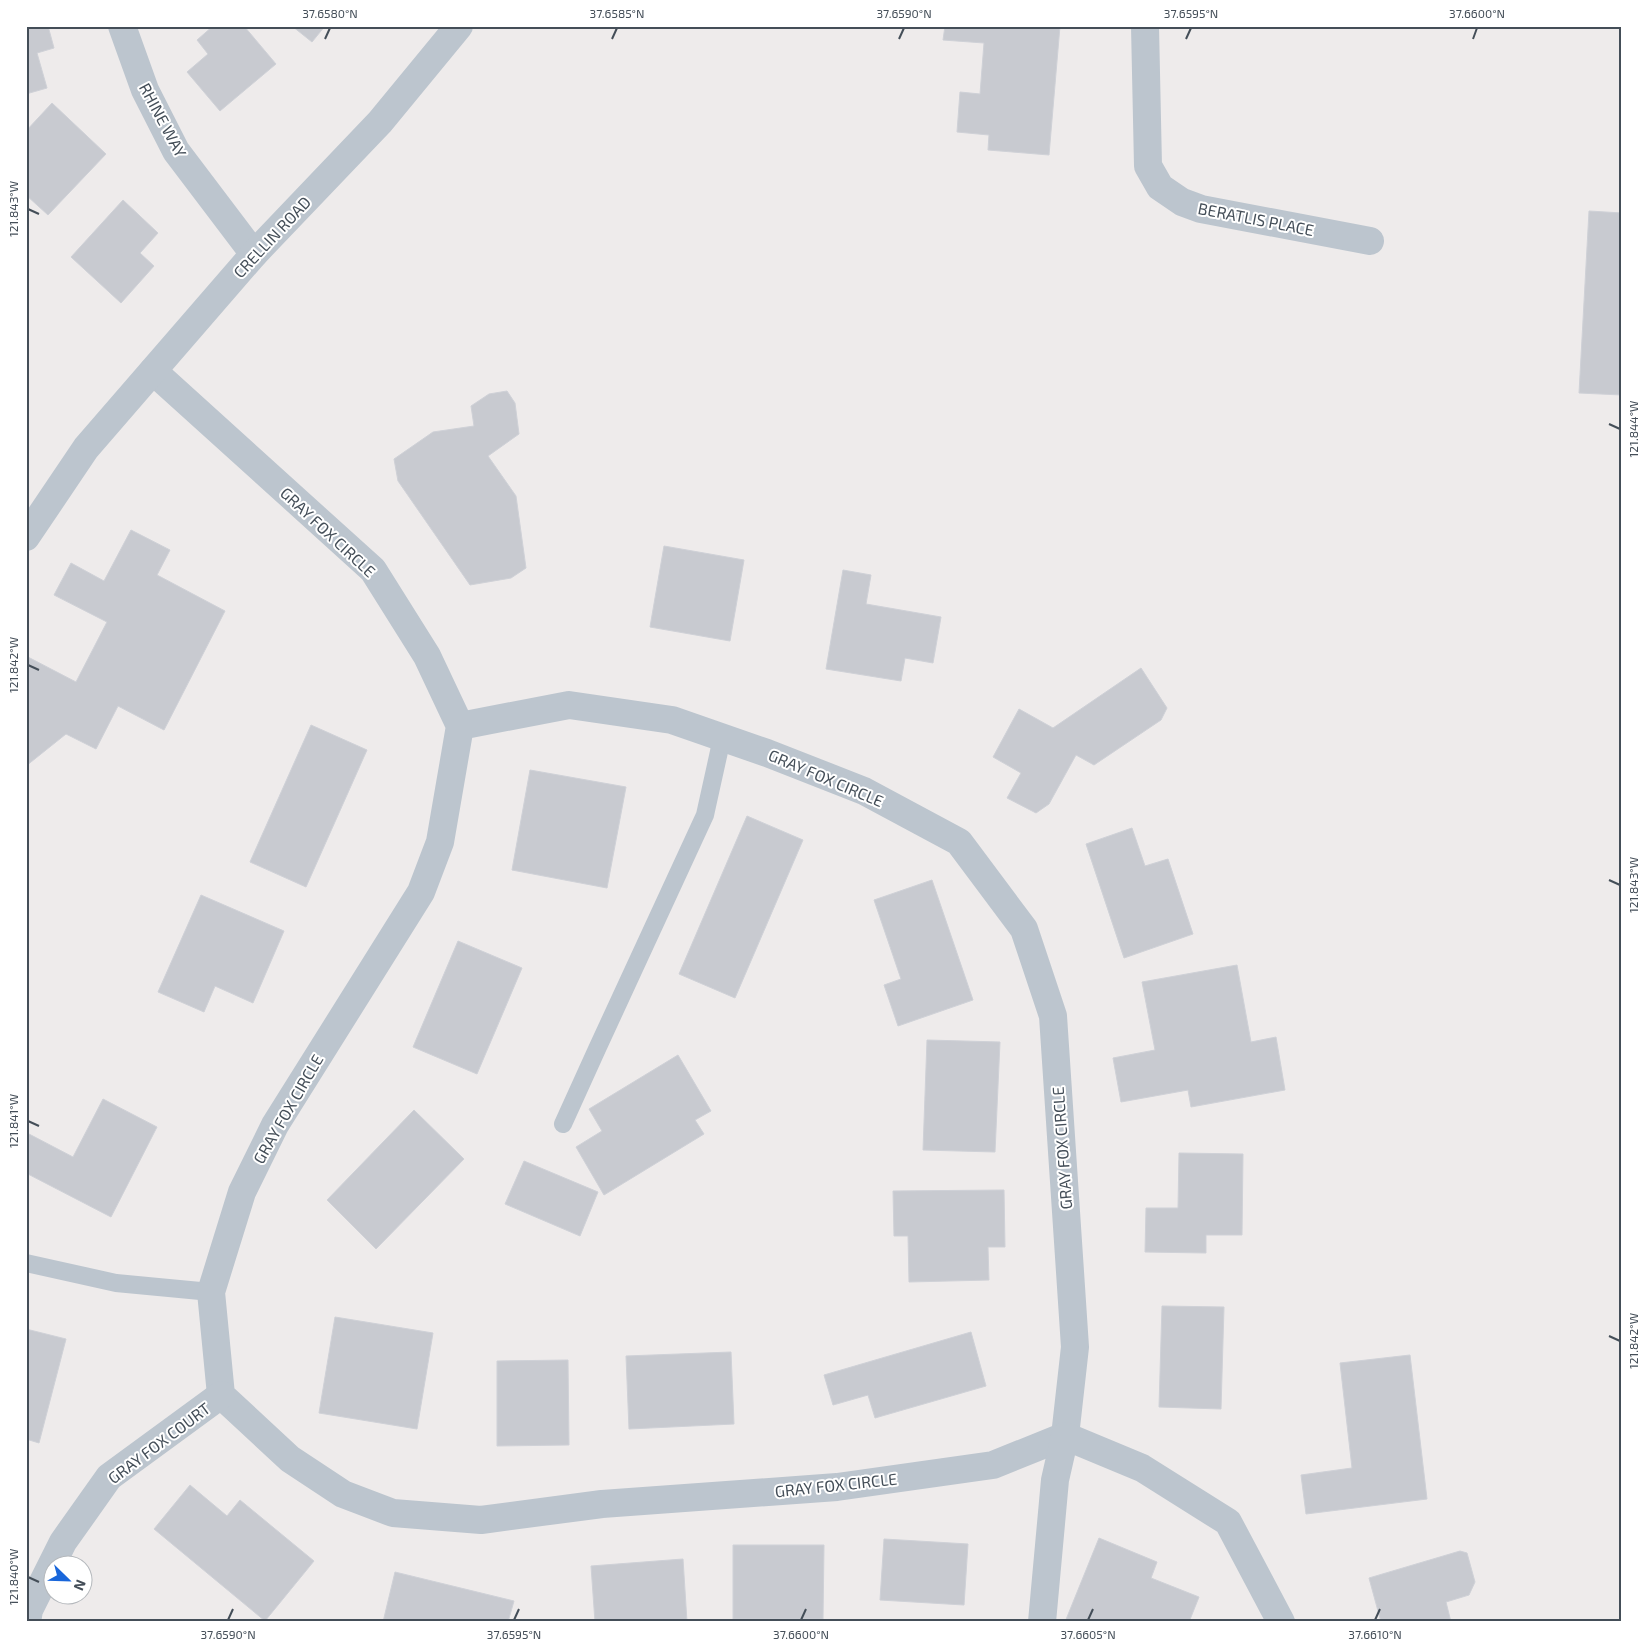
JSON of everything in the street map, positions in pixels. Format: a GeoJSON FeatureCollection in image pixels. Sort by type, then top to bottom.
{"type":"FeatureCollection","features":[{"type":"Feature","properties":{"kind":"street","name":"RHINE WAY"},"geometry":{"type":"LineString","coordinates":[[122,26],[145,90],[176,151],[254,254]]}},
{"type":"Feature","properties":{"kind":"street","name":"CRELLIN ROAD"},"geometry":{"type":"LineString","coordinates":[[26,537],[86,448],[254,254],[380,122],[459,26]]}},
{"type":"Feature","properties":{"kind":"street","name":"BERATLIS PLACE"},"geometry":{"type":"LineString","coordinates":[[1146,26],[1148,166],[1160,187],[1182,202],[1201,209],[1370,241]]}},
{"type":"Feature","properties":{"kind":"street","name":"GRAY FOX CIRCLE"},"geometry":{"type":"LineString","coordinates":[[154,371],[373,570],[427,656],[460,726],[440,842],[421,892],[275,1125],[242,1192],[211,1292],[221,1395],[290,1459],[343,1494],[392,1513],[481,1520],[602,1504],[837,1487],[993,1465],[1065,1436],[1074,1347],[1053,1016],[1024,929],[959,842],[864,791],[767,753],[672,720],[569,705],[460,726]]}},
{"type":"Feature","properties":{"kind":"street","name":"GRAY FOX COURT"},"geometry":{"type":"LineString","coordinates":[[27,1622],[29,1610],[63,1542],[110,1478],[221,1395]]}},
{"type":"Feature","properties":{"kind":"street"},"geometry":{"type":"LineString","coordinates":[[1042,1622],[1055,1480],[1065,1436],[1142,1468],[1228,1522],[1281,1622]]}},
{"type":"Feature","properties":{"kind":"lane"},"geometry":{"type":"LineString","coordinates":[[563,1124],[705,815],[722,738]]}},
{"type":"Feature","properties":{"kind":"lane"},"geometry":{"type":"LineString","coordinates":[[26,1264],[116,1283],[211,1292]]}},
{"type":"Feature","properties":{"kind":"building"},"geometry":{"type":"Polygon","coordinates":[[[26,26],[48,26],[54,48],[37,53],[47,88],[26,94],[26,26]]]}},
{"type":"Feature","properties":{"kind":"building"},"geometry":{"type":"Polygon","coordinates":[[[213,26],[244,26],[276,64],[220,111],[187,72],[208,54],[197,40],[213,26]]]}},
{"type":"Feature","properties":{"kind":"building"},"geometry":{"type":"Polygon","coordinates":[[[292,26],[325,26],[312,42],[292,26]]]}},
{"type":"Feature","properties":{"kind":"building"},"geometry":{"type":"Polygon","coordinates":[[[945,26],[1060,26],[1049,155],[988,150],[989,135],[957,132],[960,92],[980,94],[984,43],[943,40],[945,26]]]}},
{"type":"Feature","properties":{"kind":"building"},"geometry":{"type":"Polygon","coordinates":[[[52,103],[106,154],[48,215],[26,195],[26,131],[52,103]]]}},
{"type":"Feature","properties":{"kind":"building"},"geometry":{"type":"Polygon","coordinates":[[[123,200],[158,233],[140,253],[154,266],[121,303],[71,257],[123,200]]]}},
{"type":"Feature","properties":{"kind":"building"},"geometry":{"type":"Polygon","coordinates":[[[1589,211],[1622,213],[1622,395],[1579,393],[1589,211]]]}},
{"type":"Feature","properties":{"kind":"building"},"geometry":{"type":"Polygon","coordinates":[[[507,391],[515,403],[519,434],[488,456],[516,496],[526,568],[511,578],[470,585],[398,481],[394,459],[433,432],[474,426],[471,406],[489,394],[507,391]]]}},
{"type":"Feature","properties":{"kind":"building"},"geometry":{"type":"Polygon","coordinates":[[[131,530],[170,550],[157,575],[225,611],[164,730],[118,706],[96,749],[66,734],[26,766],[26,656],[76,682],[107,622],[54,595],[71,563],[104,581],[131,530]]]}},
{"type":"Feature","properties":{"kind":"building"},"geometry":{"type":"Polygon","coordinates":[[[664,546],[744,560],[730,641],[650,627],[664,546]]]}},
{"type":"Feature","properties":{"kind":"building"},"geometry":{"type":"Polygon","coordinates":[[[843,570],[871,575],[866,604],[941,617],[933,663],[905,658],[901,681],[826,669],[843,570]]]}},
{"type":"Feature","properties":{"kind":"building"},"geometry":{"type":"Polygon","coordinates":[[[1141,668],[1167,708],[1161,720],[1094,765],[1076,755],[1049,804],[1036,813],[1007,798],[1021,773],[993,757],[1019,709],[1053,728],[1141,668]]]}},
{"type":"Feature","properties":{"kind":"building"},"geometry":{"type":"Polygon","coordinates":[[[311,725],[367,750],[306,887],[250,862],[311,725]]]}},
{"type":"Feature","properties":{"kind":"building"},"geometry":{"type":"Polygon","coordinates":[[[530,770],[626,787],[607,888],[512,870],[530,770]]]}},
{"type":"Feature","properties":{"kind":"building"},"geometry":{"type":"Polygon","coordinates":[[[747,816],[803,840],[735,998],[679,974],[747,816]]]}},
{"type":"Feature","properties":{"kind":"building"},"geometry":{"type":"Polygon","coordinates":[[[1132,828],[1145,866],[1168,859],[1193,934],[1124,958],[1086,844],[1132,828]]]}},
{"type":"Feature","properties":{"kind":"building"},"geometry":{"type":"Polygon","coordinates":[[[932,880],[973,1000],[898,1026],[884,985],[901,979],[874,900],[932,880]]]}},
{"type":"Feature","properties":{"kind":"building"},"geometry":{"type":"Polygon","coordinates":[[[201,895],[284,931],[253,1003],[215,986],[204,1012],[158,992],[201,895]]]}},
{"type":"Feature","properties":{"kind":"building"},"geometry":{"type":"Polygon","coordinates":[[[458,941],[522,968],[477,1074],[413,1047],[458,941]]]}},
{"type":"Feature","properties":{"kind":"building"},"geometry":{"type":"Polygon","coordinates":[[[1237,965],[1251,1042],[1276,1037],[1285,1090],[1191,1107],[1188,1090],[1121,1102],[1113,1058],[1155,1050],[1142,982],[1237,965]]]}},
{"type":"Feature","properties":{"kind":"building"},"geometry":{"type":"Polygon","coordinates":[[[927,1040],[1000,1042],[995,1152],[923,1150],[927,1040]]]}},
{"type":"Feature","properties":{"kind":"building"},"geometry":{"type":"Polygon","coordinates":[[[678,1055],[711,1111],[695,1120],[704,1134],[604,1195],[576,1147],[602,1131],[589,1109],[678,1055]]]}},
{"type":"Feature","properties":{"kind":"building"},"geometry":{"type":"Polygon","coordinates":[[[103,1099],[157,1127],[111,1217],[26,1173],[26,1139],[29,1134],[73,1157],[103,1099]]]}},
{"type":"Feature","properties":{"kind":"building"},"geometry":{"type":"Polygon","coordinates":[[[414,1110],[464,1159],[376,1249],[327,1200],[414,1110]]]}},
{"type":"Feature","properties":{"kind":"building"},"geometry":{"type":"Polygon","coordinates":[[[1179,1153],[1243,1154],[1242,1235],[1206,1235],[1206,1253],[1145,1252],[1146,1208],[1178,1208],[1179,1153]]]}},
{"type":"Feature","properties":{"kind":"building"},"geometry":{"type":"Polygon","coordinates":[[[524,1161],[598,1192],[580,1236],[505,1204],[524,1161]]]}},
{"type":"Feature","properties":{"kind":"building"},"geometry":{"type":"Polygon","coordinates":[[[1004,1190],[1005,1247],[988,1247],[989,1280],[909,1282],[908,1236],[894,1236],[893,1191],[1004,1190]]]}},
{"type":"Feature","properties":{"kind":"building"},"geometry":{"type":"Polygon","coordinates":[[[1162,1306],[1224,1307],[1221,1409],[1159,1407],[1162,1306]]]}},
{"type":"Feature","properties":{"kind":"building"},"geometry":{"type":"Polygon","coordinates":[[[335,1317],[433,1333],[417,1429],[319,1413],[335,1317]]]}},
{"type":"Feature","properties":{"kind":"building"},"geometry":{"type":"Polygon","coordinates":[[[26,1329],[66,1339],[39,1443],[26,1439],[26,1329]]]}},
{"type":"Feature","properties":{"kind":"building"},"geometry":{"type":"Polygon","coordinates":[[[971,1332],[986,1386],[875,1418],[868,1395],[833,1405],[824,1375],[971,1332]]]}},
{"type":"Feature","properties":{"kind":"building"},"geometry":{"type":"Polygon","coordinates":[[[731,1352],[734,1424],[629,1429],[626,1356],[731,1352]]]}},
{"type":"Feature","properties":{"kind":"building"},"geometry":{"type":"Polygon","coordinates":[[[1410,1355],[1427,1499],[1306,1514],[1301,1475],[1352,1468],[1340,1363],[1410,1355]]]}},
{"type":"Feature","properties":{"kind":"building"},"geometry":{"type":"Polygon","coordinates":[[[568,1360],[569,1445],[497,1446],[497,1361],[568,1360]]]}},
{"type":"Feature","properties":{"kind":"building"},"geometry":{"type":"Polygon","coordinates":[[[190,1485],[227,1516],[240,1500],[314,1561],[265,1621],[154,1529],[190,1485]]]}},
{"type":"Feature","properties":{"kind":"building"},"geometry":{"type":"Polygon","coordinates":[[[1099,1538],[1157,1562],[1151,1578],[1199,1597],[1189,1622],[1065,1622],[1099,1538]]]}},
{"type":"Feature","properties":{"kind":"building"},"geometry":{"type":"Polygon","coordinates":[[[884,1539],[968,1544],[964,1605],[880,1600],[884,1539]]]}},
{"type":"Feature","properties":{"kind":"building"},"geometry":{"type":"Polygon","coordinates":[[[733,1545],[824,1545],[823,1619],[733,1619],[733,1545]]]}},
{"type":"Feature","properties":{"kind":"building"},"geometry":{"type":"Polygon","coordinates":[[[1460,1551],[1467,1553],[1475,1582],[1469,1595],[1446,1602],[1451,1622],[1381,1622],[1369,1578],[1460,1551]]]}},
{"type":"Feature","properties":{"kind":"building"},"geometry":{"type":"Polygon","coordinates":[[[683,1559],[687,1622],[595,1622],[591,1566],[683,1559]]]}},
{"type":"Feature","properties":{"kind":"building"},"geometry":{"type":"Polygon","coordinates":[[[395,1572],[514,1601],[508,1622],[383,1622],[395,1572]]]}}]}
